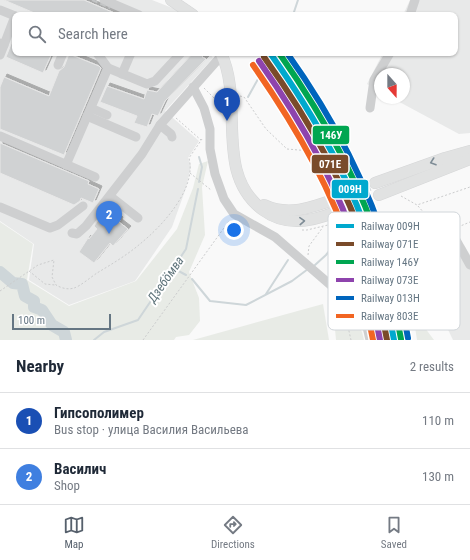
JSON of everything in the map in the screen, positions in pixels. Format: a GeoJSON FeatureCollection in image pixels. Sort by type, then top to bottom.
{"type":"FeatureCollection","features":[{"type":"Feature","properties":{"kind":"main road"},"geometry":{"type":"LineString","coordinates":[[171,0],[189,12]]}},
{"type":"Feature","properties":{"kind":"main road"},"geometry":{"type":"LineString","coordinates":[[223,56],[229,76],[234,158],[241,184],[246,192],[257,205],[269,214],[293,221],[315,219],[328,214]]}},
{"type":"Feature","properties":{"kind":"main road"},"geometry":{"type":"LineString","coordinates":[[375,183],[445,158],[470,151]]}},
{"type":"Feature","properties":{"kind":"main road"},"geometry":{"type":"LineString","coordinates":[[379,195],[470,159]]}},
{"type":"Feature","properties":{"kind":"main road"},"geometry":{"type":"LineString","coordinates":[[246,192],[266,206],[283,211],[310,208],[344,196]]}},
{"type":"Feature","properties":{"kind":"main road"},"geometry":{"type":"LineString","coordinates":[[334,212],[347,207]]}},
{"type":"Feature","properties":{"kind":"lane"},"geometry":{"type":"LineString","coordinates":[[104,0],[132,12]]}},
{"type":"Feature","properties":{"kind":"lane"},"geometry":{"type":"LineString","coordinates":[[411,12],[415,0]]}},
{"type":"Feature","properties":{"kind":"lane"},"geometry":{"type":"LineString","coordinates":[[0,10],[12,15]]}},
{"type":"Feature","properties":{"kind":"lane"},"geometry":{"type":"LineString","coordinates":[[0,55],[2,44],[12,22]]}},
{"type":"Feature","properties":{"kind":"lane"},"geometry":{"type":"LineString","coordinates":[[58,65],[62,56]]}},
{"type":"Feature","properties":{"kind":"lane"},"geometry":{"type":"LineString","coordinates":[[99,56],[108,68],[144,83],[151,83],[178,56]]}},
{"type":"Feature","properties":{"kind":"lane"},"geometry":{"type":"LineString","coordinates":[[122,74],[130,56]]}},
{"type":"Feature","properties":{"kind":"lane"},"geometry":{"type":"LineString","coordinates":[[72,233],[77,234],[86,226],[142,154],[160,125],[220,56]]}},
{"type":"Feature","properties":{"kind":"lane"},"geometry":{"type":"LineString","coordinates":[[370,108],[374,80],[388,56]]}},
{"type":"Feature","properties":{"kind":"lane"},"geometry":{"type":"LineString","coordinates":[[66,165],[108,68]]}},
{"type":"Feature","properties":{"kind":"lane"},"geometry":{"type":"LineString","coordinates":[[196,84],[210,129],[210,149],[215,174],[224,200],[234,214],[275,237],[328,283]]}},
{"type":"Feature","properties":{"kind":"lane"},"geometry":{"type":"LineString","coordinates":[[89,112],[107,115]]}},
{"type":"Feature","properties":{"kind":"lane"},"geometry":{"type":"LineString","coordinates":[[89,112],[136,137]]}},
{"type":"Feature","properties":{"kind":"lane"},"geometry":{"type":"LineString","coordinates":[[160,125],[171,134],[172,137]]}},
{"type":"Feature","properties":{"kind":"lane"},"geometry":{"type":"LineString","coordinates":[[0,136],[94,177]]}},
{"type":"Feature","properties":{"kind":"lane"},"geometry":{"type":"LineString","coordinates":[[110,196],[138,218]]}},
{"type":"Feature","properties":{"kind":"lane"},"geometry":{"type":"LineString","coordinates":[[0,207],[50,228],[58,225],[83,206]]}},
{"type":"Feature","properties":{"kind":"lane"},"geometry":{"type":"LineString","coordinates":[[460,248],[470,266]]}},
{"type":"Feature","properties":{"kind":"lane"},"geometry":{"type":"LineString","coordinates":[[368,330],[370,340]]}},
{"type":"Feature","properties":{"kind":"path"},"geometry":{"type":"LineString","coordinates":[[196,84],[225,108]]}},
{"type":"Feature","properties":{"kind":"path"},"geometry":{"type":"LineString","coordinates":[[231,95],[244,97],[266,129],[287,149],[310,151]]}},
{"type":"Feature","properties":{"kind":"path"},"geometry":{"type":"LineString","coordinates":[[170,113],[201,140]]}},
{"type":"Feature","properties":{"kind":"path"},"geometry":{"type":"LineString","coordinates":[[29,271],[45,284],[63,289],[74,288],[118,261],[140,245],[157,229],[186,190],[191,166],[189,158],[210,129]]}},
{"type":"Feature","properties":{"kind":"path"},"geometry":{"type":"LineString","coordinates":[[190,173],[212,190]]}},
{"type":"Feature","properties":{"kind":"path"},"geometry":{"type":"LineString","coordinates":[[417,205],[470,187]]}},
{"type":"Feature","properties":{"kind":"path"},"geometry":{"type":"LineString","coordinates":[[400,196],[417,205],[423,212]]}},
{"type":"Feature","properties":{"kind":"path"},"geometry":{"type":"LineString","coordinates":[[143,340],[234,214]]}},
{"type":"Feature","properties":{"kind":"path"},"geometry":{"type":"LineString","coordinates":[[460,227],[470,222]]}},
{"type":"Feature","properties":{"kind":"path"},"geometry":{"type":"LineString","coordinates":[[301,230],[328,224]]}},
{"type":"Feature","properties":{"kind":"path"},"geometry":{"type":"LineString","coordinates":[[307,264],[309,246],[323,226]]}},
{"type":"Feature","properties":{"kind":"path"},"geometry":{"type":"LineString","coordinates":[[0,291],[29,271],[54,260],[52,277],[56,286]]}},
{"type":"Feature","properties":{"kind":"path"},"geometry":{"type":"LineString","coordinates":[[349,330],[351,340]]}},
{"type":"Feature","properties":{"kind":"shaded area"},"geometry":{"type":"Polygon","coordinates":[[[0,0],[152,0],[180,11],[12,12],[12,56],[211,56],[213,58],[165,111],[199,141],[188,158],[191,166],[186,188],[172,227],[135,281],[69,305],[29,280],[34,244],[0,221],[0,0]]]}},
{"type":"Feature","properties":{"kind":"shaded area"},"geometry":{"type":"Polygon","coordinates":[[[410,0],[470,0],[470,133],[459,134],[403,104],[410,104],[410,68],[375,68],[381,56],[458,56],[458,12],[404,12],[410,0]]]}},
{"type":"Feature","properties":{"kind":"shaded area"},"geometry":{"type":"Polygon","coordinates":[[[374,70],[374,88],[367,84],[374,70]]]}},
{"type":"Feature","properties":{"kind":"shaded area"},"geometry":{"type":"Polygon","coordinates":[[[208,161],[202,187],[205,235],[189,272],[199,298],[200,321],[189,335],[176,337],[174,340],[0,340],[0,222],[33,244],[27,280],[69,306],[136,281],[177,229],[193,188],[199,164],[208,161]]]}},
{"type":"Feature","properties":{"kind":"shaded area"},"geometry":{"type":"Polygon","coordinates":[[[464,245],[470,255],[470,340],[453,340],[448,330],[460,330],[460,247],[464,245]]]}},
{"type":"Feature","properties":{"kind":"shaded area"},"geometry":{"type":"Polygon","coordinates":[[[323,304],[329,340],[193,340],[323,304]]]}},
{"type":"Feature","properties":{"kind":"shaded area"},"geometry":{"type":"Polygon","coordinates":[[[335,330],[361,330],[364,340],[336,340],[335,330]]]}},
{"type":"Feature","properties":{"kind":"shaded area"},"geometry":{"type":"Polygon","coordinates":[[[415,330],[426,330],[434,340],[417,340],[415,330]]]}},
{"type":"Feature","properties":{"kind":"building"},"geometry":{"type":"Polygon","coordinates":[[[4,0],[84,0],[112,12],[32,12],[4,0]]]}},
{"type":"Feature","properties":{"kind":"building"},"geometry":{"type":"Polygon","coordinates":[[[12,42],[12,56],[51,56],[43,73],[6,57],[12,42]]]}},
{"type":"Feature","properties":{"kind":"building"},"geometry":{"type":"Polygon","coordinates":[[[68,56],[74,56],[101,68],[64,155],[0,129],[0,87],[4,77],[49,96],[59,71],[64,67],[68,56]]]}},
{"type":"Feature","properties":{"kind":"building"},"geometry":{"type":"Polygon","coordinates":[[[190,56],[203,56],[202,57],[206,59],[165,101],[158,116],[152,114],[147,127],[134,123],[137,116],[100,102],[107,86],[144,99],[147,90],[157,92],[190,56]]]}},
{"type":"Feature","properties":{"kind":"building"},"geometry":{"type":"Polygon","coordinates":[[[0,143],[89,181],[88,184],[99,189],[93,203],[81,198],[80,201],[74,205],[0,173],[0,143]]]}},
{"type":"Feature","properties":{"kind":"building"},"geometry":{"type":"Polygon","coordinates":[[[105,211],[120,220],[119,222],[128,229],[113,246],[110,243],[94,263],[79,252],[88,238],[89,239],[97,229],[94,226],[105,211]]]}},
{"type":"Feature","properties":{"kind":"waterway","name":"Дзебӧмва"},"geometry":{"type":"LineString","coordinates":[[294,12],[298,0]]}},
{"type":"Feature","properties":{"kind":"waterway","name":"Дзебӧмва"},"geometry":{"type":"LineString","coordinates":[[248,97],[258,79],[270,68]]}},
{"type":"Feature","properties":{"kind":"waterway"},"geometry":{"type":"LineString","coordinates":[[199,157],[202,167],[199,182]]}},
{"type":"Feature","properties":{"kind":"waterway","name":"Дзебӧмва"},"geometry":{"type":"LineString","coordinates":[[94,340],[104,332],[138,320],[186,249],[198,189]]}},
{"type":"Feature","properties":{"kind":"waterway"},"geometry":{"type":"LineString","coordinates":[[315,265],[328,253]]}},
{"type":"Feature","properties":{"kind":"waterway"},"geometry":{"type":"LineString","coordinates":[[266,294],[288,260]]}},
{"type":"Feature","properties":{"kind":"waterway"},"geometry":{"type":"LineString","coordinates":[[173,268],[186,275]]}},
{"type":"Feature","properties":{"kind":"waterway"},"geometry":{"type":"LineString","coordinates":[[192,279],[210,301],[246,305],[292,281],[308,269]]}},
{"type":"Feature","properties":{"kind":"waterway"},"geometry":{"type":"LineString","coordinates":[[0,272],[13,283],[22,284],[25,296],[34,301],[34,307],[42,310],[52,325],[64,332],[66,340]]}},
{"type":"Feature","properties":{"kind":"tunnel"},"geometry":{"type":"LineString","coordinates":[[344,196],[375,183]]}},
{"type":"Feature","properties":{"kind":"tunnel"},"geometry":{"type":"LineString","coordinates":[[347,207],[379,195]]}},
{"type":"Feature","properties":{"kind":"railway"},"geometry":{"type":"LineString","coordinates":[[92,0],[110,8]]}},
{"type":"Feature","properties":{"kind":"rail line","name":"009Н"},"geometry":{"type":"LineString","coordinates":[[272,56],[303,102],[318,128],[346,180],[359,212]]}},
{"type":"Feature","properties":{"kind":"rail line","name":"146У"},"geometry":{"type":"LineString","coordinates":[[281,56],[296,77],[326,127],[353,179],[367,212]]}},
{"type":"Feature","properties":{"kind":"rail line","name":"013Н"},"geometry":{"type":"LineString","coordinates":[[289,56],[334,126],[360,177],[374,212]]}},
{"type":"Feature","properties":{"kind":"rail line","name":"071Е"},"geometry":{"type":"LineString","coordinates":[[264,57],[281,81],[312,131],[340,183],[352,212]]}},
{"type":"Feature","properties":{"kind":"rail line","name":"073Е"},"geometry":{"type":"LineString","coordinates":[[259,61],[306,134],[320,159],[344,212]]}},
{"type":"Feature","properties":{"kind":"rail line","name":"803Е"},"geometry":{"type":"LineString","coordinates":[[253,65],[299,137],[337,212]]}},
{"type":"Feature","properties":{"kind":"rail line","name":"803Е"},"geometry":{"type":"LineString","coordinates":[[371,330],[373,340]]}},
{"type":"Feature","properties":{"kind":"rail line","name":"073Е"},"geometry":{"type":"LineString","coordinates":[[378,330],[380,340]]}},
{"type":"Feature","properties":{"kind":"rail line","name":"071Е"},"geometry":{"type":"LineString","coordinates":[[385,330],[387,340]]}},
{"type":"Feature","properties":{"kind":"rail line","name":"009Н"},"geometry":{"type":"LineString","coordinates":[[392,330],[394,340]]}},
{"type":"Feature","properties":{"kind":"rail line","name":"146У"},"geometry":{"type":"LineString","coordinates":[[399,330],[401,339]]}},
{"type":"Feature","properties":{"kind":"rail line","name":"013Н"},"geometry":{"type":"LineString","coordinates":[[406,330],[408,338]]}},
{"type":"Feature","properties":{"kind":"place","name":"Гипсополимер"},"geometry":{"type":"Point","coordinates":[227,121]}},
{"type":"Feature","properties":{"kind":"place","name":"Василич"},"geometry":{"type":"Point","coordinates":[109,234]}}]}
